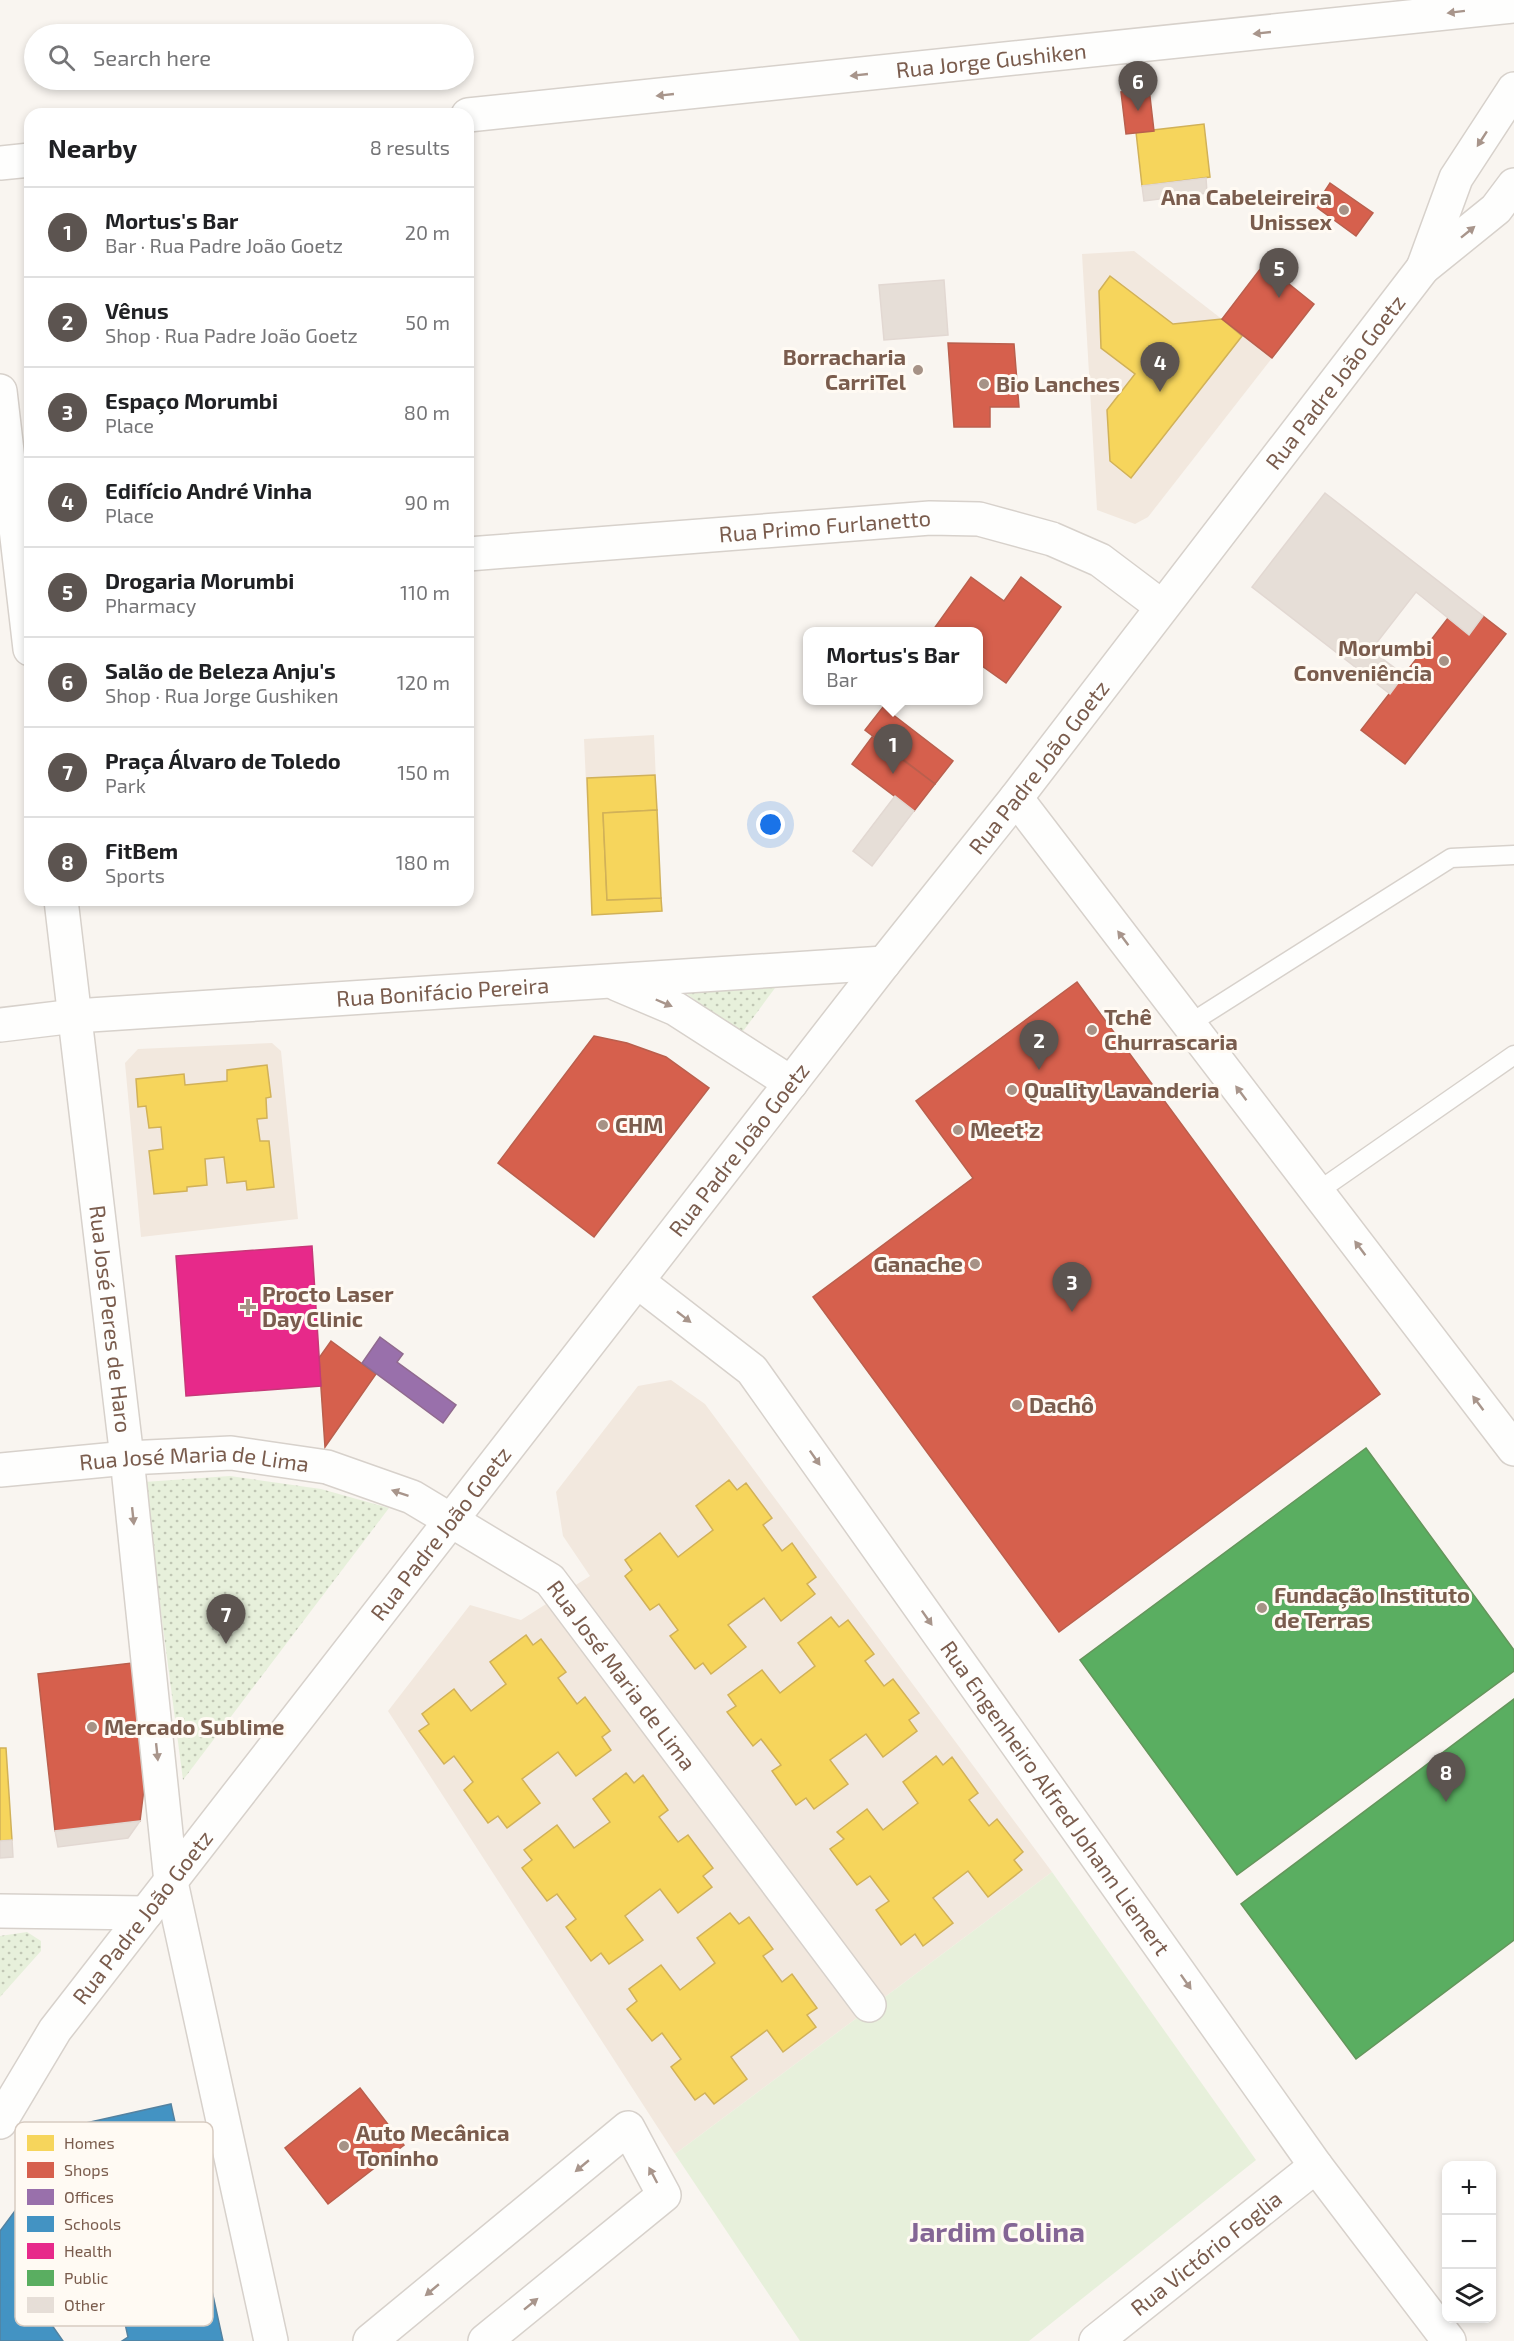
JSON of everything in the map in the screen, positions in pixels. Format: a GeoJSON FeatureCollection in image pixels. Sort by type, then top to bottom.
{"type":"FeatureCollection","features":[{"type":"Feature","properties":{"kind":"street","name":"Rua Jorge Gushiken"},"geometry":{"type":"LineString","coordinates":[[474,114],[1514,6]]}},
{"type":"Feature","properties":{"kind":"street","name":"Rua Padre João Goetz"},"geometry":{"type":"LineString","coordinates":[[1423,268],[1456,178],[1514,89]]}},
{"type":"Feature","properties":{"kind":"street"},"geometry":{"type":"LineString","coordinates":[[0,163],[24,161]]}},
{"type":"Feature","properties":{"kind":"street","name":"Rua Padre João Goetz"},"geometry":{"type":"LineString","coordinates":[[0,2122],[56,2030],[884,963],[1016,798],[1161,606],[1423,268],[1496,209],[1514,185]]}},
{"type":"Feature","properties":{"kind":"street"},"geometry":{"type":"LineString","coordinates":[[0,391],[17,589],[24,621]]}},
{"type":"Feature","properties":{"kind":"street","name":"Rua Primo Furlanetto"},"geometry":{"type":"LineString","coordinates":[[474,554],[930,518],[979,519],[1052,539],[1100,560],[1161,606]]}},
{"type":"Feature","properties":{"kind":"street"},"geometry":{"type":"LineString","coordinates":[[1016,798],[1514,1449]]}},
{"type":"Feature","properties":{"kind":"street","name":"Rua José Peres de Haro"},"geometry":{"type":"LineString","coordinates":[[62,906],[127,1458],[171,1882],[271,2341]]}},
{"type":"Feature","properties":{"kind":"street","name":"Rua Bonifácio Pereira"},"geometry":{"type":"LineString","coordinates":[[0,1025],[75,1016],[884,963]]}},
{"type":"Feature","properties":{"kind":"street"},"geometry":{"type":"LineString","coordinates":[[610,981],[676,1009],[791,1083]]}},
{"type":"Feature","properties":{"kind":"street","name":"Rua Engenheiro Alfred Johann Liemert"},"geometry":{"type":"LineString","coordinates":[[637,1281],[752,1370],[1316,2166],[1449,2341]]}},
{"type":"Feature","properties":{"kind":"street","name":"Rua José Maria de Lima"},"geometry":{"type":"LineString","coordinates":[[0,1470],[127,1458],[231,1453],[327,1467],[412,1497],[550,1580],[869,2005]]}},
{"type":"Feature","properties":{"kind":"street"},"geometry":{"type":"LineString","coordinates":[[0,1911],[146,1913]]}},
{"type":"Feature","properties":{"kind":"street","name":"Rua Padre João Goetz"},"geometry":{"type":"LineString","coordinates":[[0,2084],[56,2030]]}},
{"type":"Feature","properties":{"kind":"street"},"geometry":{"type":"LineString","coordinates":[[370,2341],[628,2128],[664,2195],[485,2341]]}},
{"type":"Feature","properties":{"kind":"street","name":"Rua Victório Foglia"},"geometry":{"type":"LineString","coordinates":[[1096,2341],[1316,2166]]}},
{"type":"Feature","properties":{"kind":"lane"},"geometry":{"type":"LineString","coordinates":[[1188,1024],[1451,858],[1514,855]]}},
{"type":"Feature","properties":{"kind":"lane"},"geometry":{"type":"LineString","coordinates":[[1317,1192],[1514,1055]]}},
{"type":"Feature","properties":{"kind":"shaded area"},"geometry":{"type":"Polygon","coordinates":[[[1134,251],[1272,358],[1148,517],[1135,524],[1097,510],[1082,254],[1134,251]]]}},
{"type":"Feature","properties":{"kind":"shaded area"},"geometry":{"type":"Polygon","coordinates":[[[654,735],[661,898],[592,915],[584,739],[654,735]]]}},
{"type":"Feature","properties":{"kind":"shaded area"},"geometry":{"type":"Polygon","coordinates":[[[272,1043],[281,1051],[298,1219],[141,1237],[125,1063],[138,1049],[272,1043]]]}},
{"type":"Feature","properties":{"kind":"shaded area"},"geometry":{"type":"Polygon","coordinates":[[[671,1380],[705,1404],[1052,1872],[675,2154],[388,1711],[470,1605],[521,1620],[590,1576],[563,1536],[556,1492],[638,1386],[671,1380]]]}},
{"type":"Feature","properties":{"kind":"green space"},"geometry":{"type":"Polygon","coordinates":[[[778,984],[741,1034],[683,991],[778,984]]]}},
{"type":"Feature","properties":{"kind":"green space"},"geometry":{"type":"Polygon","coordinates":[[[230,1476],[321,1489],[389,1508],[183,1780],[144,1482],[230,1476]]]}},
{"type":"Feature","properties":{"kind":"green space"},"geometry":{"type":"Polygon","coordinates":[[[1052,1872],[1256,2160],[1029,2341],[800,2341],[675,2154],[1052,1872]]]}},
{"type":"Feature","properties":{"kind":"green space"},"geometry":{"type":"Polygon","coordinates":[[[27,1932],[41,1941],[41,1951],[0,1997],[0,1936],[27,1932]]]}},
{"type":"Feature","properties":{"kind":"building: Homes"},"geometry":{"type":"Polygon","coordinates":[[[1204,124],[1210,177],[1142,186],[1136,132],[1204,124]]]}},
{"type":"Feature","properties":{"kind":"building: Homes"},"geometry":{"type":"Polygon","coordinates":[[[1110,276],[1173,324],[1222,319],[1242,336],[1131,478],[1110,461],[1107,410],[1135,374],[1101,348],[1099,291],[1110,276]]]}},
{"type":"Feature","properties":{"kind":"building: Homes"},"geometry":{"type":"Polygon","coordinates":[[[655,775],[657,810],[603,813],[607,900],[661,898],[662,911],[592,915],[587,778],[655,775]]]}},
{"type":"Feature","properties":{"kind":"building: Homes"},"geometry":{"type":"Polygon","coordinates":[[[657,810],[661,898],[607,900],[603,813],[657,810]]]}},
{"type":"Feature","properties":{"kind":"building: Homes"},"geometry":{"type":"Polygon","coordinates":[[[267,1065],[271,1097],[266,1098],[267,1118],[257,1119],[260,1141],[269,1141],[274,1187],[247,1190],[246,1181],[227,1183],[224,1157],[205,1159],[207,1185],[187,1187],[187,1191],[154,1194],[149,1151],[163,1149],[161,1127],[149,1128],[146,1106],[138,1107],[136,1079],[184,1074],[185,1085],[227,1081],[227,1070],[267,1065]]]}},
{"type":"Feature","properties":{"kind":"building: Homes"},"geometry":{"type":"Polygon","coordinates":[[[729,1480],[737,1490],[746,1483],[772,1518],[763,1525],[782,1551],[792,1543],[816,1577],[807,1584],[815,1594],[781,1621],[764,1598],[728,1625],[746,1647],[711,1674],[703,1663],[695,1669],[670,1636],[678,1630],[659,1604],[650,1610],[625,1576],[632,1570],[625,1560],[660,1533],[678,1557],[713,1530],[696,1506],[729,1480]]]}},
{"type":"Feature","properties":{"kind":"building: Homes"},"geometry":{"type":"Polygon","coordinates":[[[831,1617],[839,1627],[848,1620],[874,1654],[865,1661],[884,1686],[893,1679],[919,1713],[909,1720],[917,1731],[883,1757],[866,1734],[830,1760],[848,1784],[814,1809],[806,1798],[796,1805],[772,1771],[781,1765],[761,1739],[753,1746],[727,1712],[736,1706],[728,1695],[762,1670],[780,1693],[815,1666],[798,1643],[831,1617]]]}},
{"type":"Feature","properties":{"kind":"building: Homes"},"geometry":{"type":"Polygon","coordinates":[[[526,1635],[533,1645],[541,1639],[566,1672],[558,1678],[577,1704],[585,1697],[610,1731],[602,1737],[611,1750],[576,1776],[558,1752],[522,1779],[540,1803],[507,1828],[498,1816],[488,1823],[464,1790],[473,1782],[454,1756],[444,1764],[419,1731],[429,1724],[422,1714],[454,1689],[471,1711],[506,1684],[490,1662],[526,1635]]]}},
{"type":"Feature","properties":{"kind":"building: Homes"},"geometry":{"type":"Polygon","coordinates":[[[0,1748],[6,1748],[12,1840],[0,1841],[0,1748]]]}},
{"type":"Feature","properties":{"kind":"building: Homes"},"geometry":{"type":"Polygon","coordinates":[[[936,1756],[943,1765],[952,1757],[978,1793],[969,1800],[989,1826],[997,1819],[1023,1852],[1014,1860],[1022,1870],[988,1897],[968,1871],[933,1898],[953,1923],[923,1946],[915,1934],[901,1945],[876,1910],[889,1901],[870,1876],[857,1885],[830,1849],[844,1839],[837,1832],[867,1809],[883,1830],[918,1803],[903,1782],[936,1756]]]}},
{"type":"Feature","properties":{"kind":"building: Homes"},"geometry":{"type":"Polygon","coordinates":[[[626,1773],[634,1783],[643,1775],[668,1810],[659,1817],[678,1842],[688,1835],[713,1868],[703,1876],[712,1887],[678,1913],[660,1889],[625,1916],[643,1940],[609,1964],[601,1953],[591,1961],[566,1927],[576,1919],[557,1894],[547,1901],[522,1868],[532,1860],[524,1850],[557,1825],[574,1848],[610,1822],[593,1799],[626,1773]]]}},
{"type":"Feature","properties":{"kind":"building: Homes"},"geometry":{"type":"Polygon","coordinates":[[[730,1913],[739,1924],[749,1917],[773,1949],[763,1956],[782,1982],[792,1974],[817,2008],[807,2015],[816,2027],[783,2052],[767,2030],[731,2057],[747,2079],[714,2104],[705,2093],[695,2100],[671,2067],[681,2059],[662,2033],[652,2041],[627,2009],[637,2001],[629,1989],[661,1965],[680,1990],[715,1963],[697,1938],[730,1913]]]}},
{"type":"Feature","properties":{"kind":"building: Shops"},"geometry":{"type":"Polygon","coordinates":[[[1149,88],[1154,131],[1126,134],[1121,92],[1149,88]]]}},
{"type":"Feature","properties":{"kind":"building: Shops","name":"Ana Cabeleireira Unissex"},"geometry":{"type":"Polygon","coordinates":[[[1330,183],[1373,213],[1356,236],[1315,206],[1330,183]]]}},
{"type":"Feature","properties":{"kind":"building: Shops"},"geometry":{"type":"Polygon","coordinates":[[[1264,264],[1314,304],[1272,358],[1222,319],[1264,264]]]}},
{"type":"Feature","properties":{"kind":"building: Shops"},"geometry":{"type":"Polygon","coordinates":[[[948,343],[1014,344],[1019,407],[990,407],[990,427],[954,427],[948,343]]]}},
{"type":"Feature","properties":{"kind":"building: Shops"},"geometry":{"type":"Polygon","coordinates":[[[971,577],[1004,601],[1021,577],[1061,607],[1006,683],[983,667],[983,627],[935,627],[971,577]]]}},
{"type":"Feature","properties":{"kind":"building: Shops"},"geometry":{"type":"Polygon","coordinates":[[[1483,616],[1506,634],[1405,764],[1361,730],[1448,618],[1469,635],[1483,616]]]}},
{"type":"Feature","properties":{"kind":"building: Shops"},"geometry":{"type":"Polygon","coordinates":[[[883,707],[953,761],[935,784],[865,730],[883,707]]]}},
{"type":"Feature","properties":{"kind":"building: Shops"},"geometry":{"type":"Polygon","coordinates":[[[872,737],[935,784],[914,811],[852,764],[872,737]]]}},
{"type":"Feature","properties":{"kind":"building: Shops"},"geometry":{"type":"Polygon","coordinates":[[[1077,982],[1380,1394],[1059,1632],[813,1297],[973,1178],[916,1101],[1077,982]]]}},
{"type":"Feature","properties":{"kind":"building: Shops","name":"CHM"},"geometry":{"type":"Polygon","coordinates":[[[594,1036],[627,1043],[666,1057],[709,1088],[594,1237],[498,1163],[594,1036]]]}},
{"type":"Feature","properties":{"kind":"building: Shops"},"geometry":{"type":"Polygon","coordinates":[[[331,1341],[376,1374],[325,1447],[319,1358],[331,1341]]]}},
{"type":"Feature","properties":{"kind":"building: Shops","name":"Mercado Sublime"},"geometry":{"type":"Polygon","coordinates":[[[132,1663],[145,1780],[140,1821],[55,1831],[38,1674],[132,1663]]]}},
{"type":"Feature","properties":{"kind":"building: Shops","name":"Auto Mecânica Toninho"},"geometry":{"type":"Polygon","coordinates":[[[360,2088],[404,2145],[328,2204],[285,2148],[360,2088]]]}},
{"type":"Feature","properties":{"kind":"building: Offices"},"geometry":{"type":"Polygon","coordinates":[[[380,1337],[403,1354],[397,1362],[456,1405],[443,1423],[362,1363],[380,1337]]]}},
{"type":"Feature","properties":{"kind":"building: Schools"},"geometry":{"type":"Polygon","coordinates":[[[171,2104],[175,2122],[90,2122],[171,2104]]]}},
{"type":"Feature","properties":{"kind":"building: Schools"},"geometry":{"type":"Polygon","coordinates":[[[15,2211],[15,2326],[53,2326],[63,2341],[0,2341],[0,2231],[15,2211]]]}},
{"type":"Feature","properties":{"kind":"building: Schools"},"geometry":{"type":"Polygon","coordinates":[[[213,2295],[223,2341],[122,2341],[128,2337],[126,2326],[213,2326],[213,2295]]]}},
{"type":"Feature","properties":{"kind":"building: Health","name":"Procto Laser Day Clinic"},"geometry":{"type":"Polygon","coordinates":[[[312,1246],[321,1386],[186,1396],[176,1256],[312,1246]]]}},
{"type":"Feature","properties":{"kind":"building: Public"},"geometry":{"type":"Polygon","coordinates":[[[1366,1448],[1514,1650],[1514,1671],[1237,1875],[1080,1660],[1366,1448]]]}},
{"type":"Feature","properties":{"kind":"building: Public"},"geometry":{"type":"Polygon","coordinates":[[[1514,1699],[1514,1940],[1356,2059],[1241,1904],[1514,1699]]]}},
{"type":"Feature","properties":{"kind":"building: Other"},"geometry":{"type":"Polygon","coordinates":[[[1206,178],[1207,193],[1144,201],[1142,186],[1206,178]]]}},
{"type":"Feature","properties":{"kind":"building: Other"},"geometry":{"type":"Polygon","coordinates":[[[944,280],[948,335],[884,340],[879,285],[944,280]]]}},
{"type":"Feature","properties":{"kind":"building: Other"},"geometry":{"type":"Polygon","coordinates":[[[1325,493],[1483,616],[1469,635],[1416,592],[1371,650],[1404,675],[1390,694],[1252,587],[1325,493]]]}},
{"type":"Feature","properties":{"kind":"building: Other"},"geometry":{"type":"Polygon","coordinates":[[[895,796],[914,811],[872,866],[853,851],[895,796]]]}},
{"type":"Feature","properties":{"kind":"building: Other"},"geometry":{"type":"Polygon","coordinates":[[[140,1821],[128,1838],[58,1847],[55,1831],[140,1821]]]}},
{"type":"Feature","properties":{"kind":"building: Other"},"geometry":{"type":"Polygon","coordinates":[[[12,1840],[13,1857],[0,1858],[0,1841],[12,1840]]]}},
{"type":"Feature","properties":{"kind":"place","name":"Salão de Beleza Anju's"},"geometry":{"type":"Point","coordinates":[1138,111]}},
{"type":"Feature","properties":{"kind":"place","name":"Ana Cabeleireira Unissex"},"geometry":{"type":"Point","coordinates":[1344,210]}},
{"type":"Feature","properties":{"kind":"place","name":"Drogaria Morumbi"},"geometry":{"type":"Point","coordinates":[1279,298]}},
{"type":"Feature","properties":{"kind":"place","name":"Borracharia CarriTel"},"geometry":{"type":"Point","coordinates":[918,370]}},
{"type":"Feature","properties":{"kind":"place","name":"Bio Lanches"},"geometry":{"type":"Point","coordinates":[984,384]}},
{"type":"Feature","properties":{"kind":"place","name":"Edifício André Vinha"},"geometry":{"type":"Point","coordinates":[1160,392]}},
{"type":"Feature","properties":{"kind":"place","name":"Morumbi Conveniência"},"geometry":{"type":"Point","coordinates":[1444,661]}},
{"type":"Feature","properties":{"kind":"place","name":"Mortus's Bar"},"geometry":{"type":"Point","coordinates":[893,774]}},
{"type":"Feature","properties":{"kind":"place","name":"Tchê Churrascaria"},"geometry":{"type":"Point","coordinates":[1092,1030]}},
{"type":"Feature","properties":{"kind":"place","name":"Vênus"},"geometry":{"type":"Point","coordinates":[1039,1070]}},
{"type":"Feature","properties":{"kind":"place","name":"Quality Lavanderia"},"geometry":{"type":"Point","coordinates":[1012,1090]}},
{"type":"Feature","properties":{"kind":"place","name":"CHM"},"geometry":{"type":"Point","coordinates":[603,1125]}},
{"type":"Feature","properties":{"kind":"place","name":"Meet'z"},"geometry":{"type":"Point","coordinates":[958,1130]}},
{"type":"Feature","properties":{"kind":"place","name":"Ganache"},"geometry":{"type":"Point","coordinates":[975,1264]}},
{"type":"Feature","properties":{"kind":"place","name":"Procto Laser Day Clinic"},"geometry":{"type":"Point","coordinates":[248,1307]}},
{"type":"Feature","properties":{"kind":"place","name":"Espaço Morumbi"},"geometry":{"type":"Point","coordinates":[1072,1312]}},
{"type":"Feature","properties":{"kind":"place","name":"Dachô"},"geometry":{"type":"Point","coordinates":[1017,1405]}},
{"type":"Feature","properties":{"kind":"place","name":"Fundação Instituto de Terras"},"geometry":{"type":"Point","coordinates":[1262,1608]}},
{"type":"Feature","properties":{"kind":"place","name":"Praça Álvaro de Toledo"},"geometry":{"type":"Point","coordinates":[226,1644]}},
{"type":"Feature","properties":{"kind":"place","name":"Mercado Sublime"},"geometry":{"type":"Point","coordinates":[92,1727]}},
{"type":"Feature","properties":{"kind":"place","name":"FitBem"},"geometry":{"type":"Point","coordinates":[1446,1802]}},
{"type":"Feature","properties":{"kind":"place","name":"Auto Mecânica Toninho"},"geometry":{"type":"Point","coordinates":[344,2146]}},
{"type":"Feature","properties":{"kind":"district","name":"Jardim Colina"},"geometry":{"type":"Point","coordinates":[997,2232]}}]}
